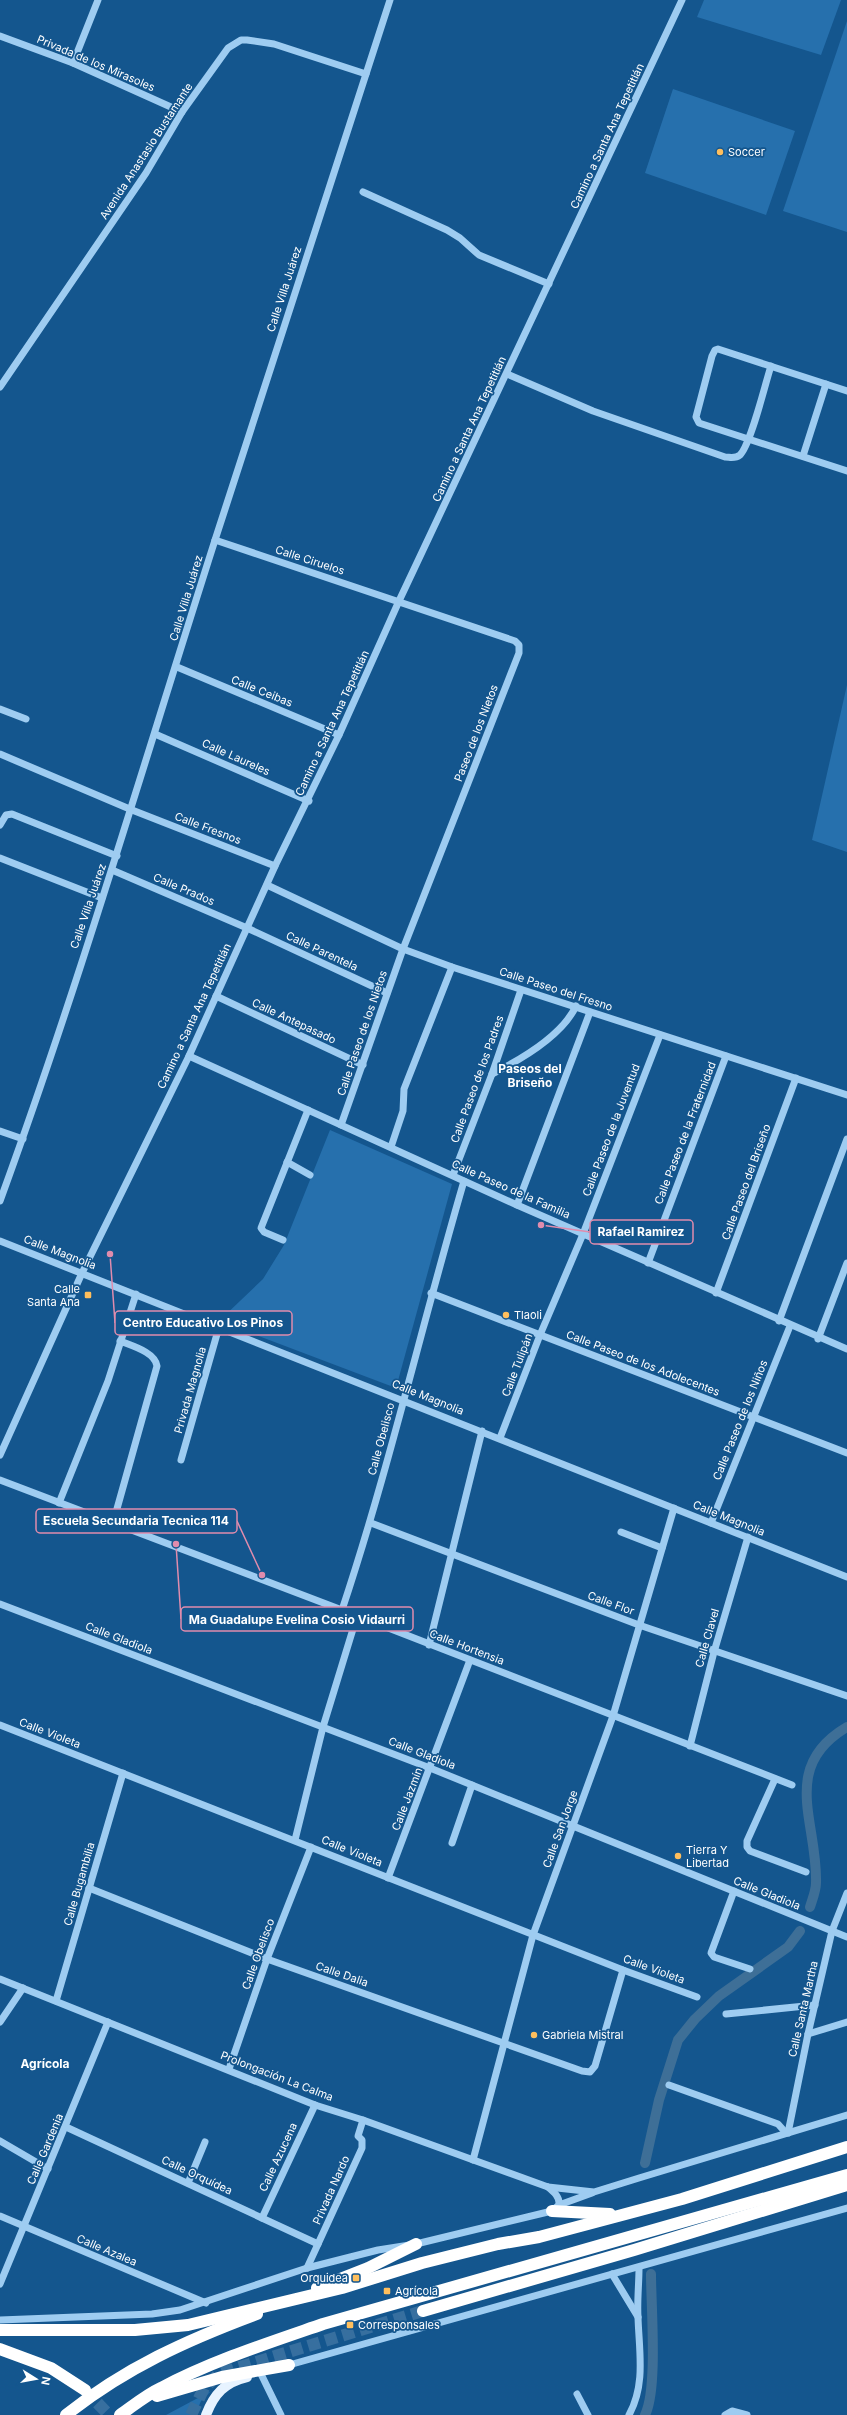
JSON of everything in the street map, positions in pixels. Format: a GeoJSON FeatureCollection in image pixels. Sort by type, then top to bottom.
{"type":"FeatureCollection","features":[{"type":"Feature","properties":{"kind":"highway"},"geometry":{"type":"LineString","coordinates":[[0,2330],[134,2330],[188,2325],[342,2288],[422,2263],[498,2244],[539,2237],[682,2199],[847,2147]]}},
{"type":"Feature","properties":{"kind":"highway"},"geometry":{"type":"LineString","coordinates":[[120,2415],[159,2388],[200,2369],[263,2344],[323,2324],[847,2175]]}},
{"type":"Feature","properties":{"kind":"highway"},"geometry":{"type":"LineString","coordinates":[[424,2311],[847,2185]]}},
{"type":"Feature","properties":{"kind":"highway"},"geometry":{"type":"LineString","coordinates":[[827,2192],[847,2189]]}},
{"type":"Feature","properties":{"kind":"highway"},"geometry":{"type":"LineString","coordinates":[[556,2208],[621,2214]]}},
{"type":"Feature","properties":{"kind":"highway"},"geometry":{"type":"LineString","coordinates":[[66,2415],[96,2391],[159,2354],[222,2327],[310,2295],[327,2284],[368,2268],[416,2244]]}},
{"type":"Feature","properties":{"kind":"highway"},"geometry":{"type":"LineString","coordinates":[[0,2349],[51,2368],[85,2390]]}},
{"type":"Feature","properties":{"kind":"highway"},"geometry":{"type":"LineString","coordinates":[[140,2401],[222,2377],[289,2365]]}},
{"type":"Feature","properties":{"kind":"main road"},"geometry":{"type":"LineString","coordinates":[[206,2415],[215,2395],[224,2386],[239,2379],[289,2365]]}},
{"type":"Feature","properties":{"kind":"street"},"geometry":{"type":"LineString","coordinates":[[73,63],[98,0]]}},
{"type":"Feature","properties":{"kind":"street","name":"Calle Villa Juárez"},"geometry":{"type":"LineString","coordinates":[[0,1201],[132,810],[215,540],[390,0]]}},
{"type":"Feature","properties":{"kind":"street","name":"Camino a Santa Ana Tepetitlán"},"geometry":{"type":"LineString","coordinates":[[0,1455],[82,1273],[189,1056],[275,866],[309,801],[399,601],[682,0]]}},
{"type":"Feature","properties":{"kind":"street","name":"Privada de los Mirasoles"},"geometry":{"type":"LineString","coordinates":[[0,36],[73,63],[182,112]]}},
{"type":"Feature","properties":{"kind":"street","name":"Avenida Anastasio Bustamante"},"geometry":{"type":"LineString","coordinates":[[0,387],[146,173],[182,112],[228,48],[240,40],[274,44],[366,74]]}},
{"type":"Feature","properties":{"kind":"street"},"geometry":{"type":"LineString","coordinates":[[363,192],[446,230],[460,238],[479,256],[549,284]]}},
{"type":"Feature","properties":{"kind":"street"},"geometry":{"type":"LineString","coordinates":[[847,390],[722,350],[715,350],[712,356],[696,420],[748,439],[847,471]]}},
{"type":"Feature","properties":{"kind":"street"},"geometry":{"type":"LineString","coordinates":[[507,374],[593,411],[725,457],[734,458],[740,455],[748,439],[771,366]]}},
{"type":"Feature","properties":{"kind":"street"},"geometry":{"type":"LineString","coordinates":[[802,456],[826,384]]}},
{"type":"Feature","properties":{"kind":"street","name":"Calle Ciruelos"},"geometry":{"type":"LineString","coordinates":[[215,540],[399,601]]}},
{"type":"Feature","properties":{"kind":"street","name":"Paseo de los Nietos"},"geometry":{"type":"LineString","coordinates":[[399,601],[515,640],[520,649],[402,949]]}},
{"type":"Feature","properties":{"kind":"street","name":"Calle Ceibas"},"geometry":{"type":"LineString","coordinates":[[177,667],[339,735]]}},
{"type":"Feature","properties":{"kind":"street"},"geometry":{"type":"LineString","coordinates":[[0,709],[26,718]]}},
{"type":"Feature","properties":{"kind":"street","name":"Calle Laureles"},"geometry":{"type":"LineString","coordinates":[[155,734],[309,801]]}},
{"type":"Feature","properties":{"kind":"street","name":"Calle Fresnos"},"geometry":{"type":"LineString","coordinates":[[0,754],[132,810],[275,866]]}},
{"type":"Feature","properties":{"kind":"street"},"geometry":{"type":"LineString","coordinates":[[0,825],[6,815],[12,814],[117,856]]}},
{"type":"Feature","properties":{"kind":"street"},"geometry":{"type":"LineString","coordinates":[[0,858],[102,898]]}},
{"type":"Feature","properties":{"kind":"street","name":"Calle Prados"},"geometry":{"type":"LineString","coordinates":[[112,870],[247,928]]}},
{"type":"Feature","properties":{"kind":"street","name":"Calle Paseo del Fresno"},"geometry":{"type":"LineString","coordinates":[[267,885],[402,949],[521,990],[576,1006],[660,1035],[847,1095]]}},
{"type":"Feature","properties":{"kind":"street","name":"Calle Parentela"},"geometry":{"type":"LineString","coordinates":[[247,928],[387,993]]}},
{"type":"Feature","properties":{"kind":"street","name":"Calle Paseo de los Nietos"},"geometry":{"type":"LineString","coordinates":[[341,1125],[402,949]]}},
{"type":"Feature","properties":{"kind":"street"},"geometry":{"type":"LineString","coordinates":[[391,1147],[403,1111],[404,1089],[452,967]]}},
{"type":"Feature","properties":{"kind":"street","name":"Calle Paseo de los Padres"},"geometry":{"type":"LineString","coordinates":[[453,1175],[492,1074],[521,990]]}},
{"type":"Feature","properties":{"kind":"street","name":"Calle Antepasado"},"geometry":{"type":"LineString","coordinates":[[216,996],[363,1065]]}},
{"type":"Feature","properties":{"kind":"street"},"geometry":{"type":"LineString","coordinates":[[492,1074],[523,1058],[570,1019],[576,1006]]}},
{"type":"Feature","properties":{"kind":"street"},"geometry":{"type":"LineString","coordinates":[[517,1205],[590,1012]]}},
{"type":"Feature","properties":{"kind":"street","name":"Calle Paseo de la Juventud"},"geometry":{"type":"LineString","coordinates":[[583,1234],[660,1035]]}},
{"type":"Feature","properties":{"kind":"street","name":"Calle Paseo de la Familia"},"geometry":{"type":"LineString","coordinates":[[189,1056],[517,1205],[790,1326],[847,1349]]}},
{"type":"Feature","properties":{"kind":"street","name":"Calle Paseo de la Fraternidad"},"geometry":{"type":"LineString","coordinates":[[648,1263],[726,1056]]}},
{"type":"Feature","properties":{"kind":"street","name":"Calle Paseo del Briseño"},"geometry":{"type":"LineString","coordinates":[[716,1293],[796,1078]]}},
{"type":"Feature","properties":{"kind":"street"},"geometry":{"type":"LineString","coordinates":[[283,1240],[264,1232],[261,1228],[308,1110]]}},
{"type":"Feature","properties":{"kind":"street"},"geometry":{"type":"LineString","coordinates":[[0,1131],[22,1139]]}},
{"type":"Feature","properties":{"kind":"street"},"geometry":{"type":"LineString","coordinates":[[779,1321],[847,1139]]}},
{"type":"Feature","properties":{"kind":"street"},"geometry":{"type":"LineString","coordinates":[[287,1162],[310,1175]]}},
{"type":"Feature","properties":{"kind":"street","name":"Calle Obelisco"},"geometry":{"type":"LineString","coordinates":[[342,1610],[371,1524],[431,1293],[464,1181]]}},
{"type":"Feature","properties":{"kind":"street","name":"Calle Tulipán"},"geometry":{"type":"LineString","coordinates":[[500,1438],[540,1335],[583,1234]]}},
{"type":"Feature","properties":{"kind":"street","name":"Calle Magnolia"},"geometry":{"type":"LineString","coordinates":[[0,1241],[403,1399],[847,1577]]}},
{"type":"Feature","properties":{"kind":"street"},"geometry":{"type":"LineString","coordinates":[[818,1338],[847,1262]]}},
{"type":"Feature","properties":{"kind":"street","name":"Calle Paseo de los Adolecentes"},"geometry":{"type":"LineString","coordinates":[[431,1293],[847,1453]]}},
{"type":"Feature","properties":{"kind":"street"},"geometry":{"type":"LineString","coordinates":[[59,1503],[108,1381],[136,1294]]}},
{"type":"Feature","properties":{"kind":"street","name":"Calle Paseo de los Niños"},"geometry":{"type":"LineString","coordinates":[[711,1523],[790,1326]]}},
{"type":"Feature","properties":{"kind":"street","name":"Privada Magnolia"},"geometry":{"type":"LineString","coordinates":[[181,1460],[219,1327]]}},
{"type":"Feature","properties":{"kind":"street"},"geometry":{"type":"LineString","coordinates":[[113,1523],[157,1366],[156,1360],[152,1356],[120,1341]]}},
{"type":"Feature","properties":{"kind":"street"},"geometry":{"type":"LineString","coordinates":[[429,1644],[482,1431]]}},
{"type":"Feature","properties":{"kind":"street","name":"Calle Hortensia"},"geometry":{"type":"LineString","coordinates":[[0,1480],[342,1610],[792,1785]]}},
{"type":"Feature","properties":{"kind":"street","name":"Calle San Jorge"},"geometry":{"type":"LineString","coordinates":[[473,2160],[533,1935],[613,1716],[674,1508]]}},
{"type":"Feature","properties":{"kind":"street","name":"Calle Flor"},"geometry":{"type":"LineString","coordinates":[[371,1524],[451,1556],[639,1625],[714,1652],[847,1696]]}},
{"type":"Feature","properties":{"kind":"street"},"geometry":{"type":"LineString","coordinates":[[621,1532],[662,1548]]}},
{"type":"Feature","properties":{"kind":"street","name":"Calle Clavel"},"geometry":{"type":"LineString","coordinates":[[690,1746],[714,1652],[748,1537]]}},
{"type":"Feature","properties":{"kind":"street","name":"Calle Gladiola"},"geometry":{"type":"LineString","coordinates":[[0,1604],[430,1768],[847,1937]]}},
{"type":"Feature","properties":{"kind":"street"},"geometry":{"type":"LineString","coordinates":[[295,1840],[323,1727],[356,1616]]}},
{"type":"Feature","properties":{"kind":"street","name":"Calle Jazmín"},"geometry":{"type":"LineString","coordinates":[[388,1878],[470,1660]]}},
{"type":"Feature","properties":{"kind":"street","name":"Calle Violeta"},"geometry":{"type":"LineString","coordinates":[[0,1725],[533,1935],[697,1997]]}},
{"type":"Feature","properties":{"kind":"street","name":"Calle Bugambilia"},"geometry":{"type":"LineString","coordinates":[[56,2001],[123,1773]]}},
{"type":"Feature","properties":{"kind":"street"},"geometry":{"type":"LineString","coordinates":[[775,1779],[747,1841],[746,1847],[750,1851],[806,1872]]}},
{"type":"Feature","properties":{"kind":"street"},"geometry":{"type":"LineString","coordinates":[[452,1843],[472,1785]]}},
{"type":"Feature","properties":{"kind":"street","name":"Calle Obelisco"},"geometry":{"type":"LineString","coordinates":[[229,2069],[267,1959],[311,1847]]}},
{"type":"Feature","properties":{"kind":"street","name":"Calle Dalia"},"geometry":{"type":"LineString","coordinates":[[89,1888],[267,1959],[590,2072],[595,2066],[623,1970]]}},
{"type":"Feature","properties":{"kind":"street"},"geometry":{"type":"LineString","coordinates":[[734,1891],[711,1954],[750,1969]]}},
{"type":"Feature","properties":{"kind":"street","name":"Calle Santa Martha"},"geometry":{"type":"LineString","coordinates":[[787,2133],[832,1931],[847,1893]]}},
{"type":"Feature","properties":{"kind":"street","name":"Prolongación La Calma"},"geometry":{"type":"LineString","coordinates":[[0,1979],[229,2069],[315,2105],[363,2120],[548,2187],[594,2192],[847,2115]]}},
{"type":"Feature","properties":{"kind":"street"},"geometry":{"type":"LineString","coordinates":[[0,2022],[23,1988]]}},
{"type":"Feature","properties":{"kind":"street"},"geometry":{"type":"LineString","coordinates":[[726,2014],[815,2005]]}},
{"type":"Feature","properties":{"kind":"street","name":"Calle Gardenia"},"geometry":{"type":"LineString","coordinates":[[0,2284],[108,2022]]}},
{"type":"Feature","properties":{"kind":"street"},"geometry":{"type":"LineString","coordinates":[[808,2034],[847,2022]]}},
{"type":"Feature","properties":{"kind":"street"},"geometry":{"type":"LineString","coordinates":[[669,2085],[778,2124],[787,2133]]}},
{"type":"Feature","properties":{"kind":"street","name":"Calle Azucena"},"geometry":{"type":"LineString","coordinates":[[262,2218],[315,2105]]}},
{"type":"Feature","properties":{"kind":"street","name":"Privada Nardo"},"geometry":{"type":"LineString","coordinates":[[307,2268],[362,2148],[358,2131],[363,2120]]}},
{"type":"Feature","properties":{"kind":"street","name":"Calle Orquídea"},"geometry":{"type":"LineString","coordinates":[[66,2127],[318,2244]]}},
{"type":"Feature","properties":{"kind":"street"},"geometry":{"type":"LineString","coordinates":[[0,2141],[48,2169]]}},
{"type":"Feature","properties":{"kind":"street"},"geometry":{"type":"LineString","coordinates":[[188,2183],[205,2142]]}},
{"type":"Feature","properties":{"kind":"street"},"geometry":{"type":"LineString","coordinates":[[548,2187],[556,2194],[556,2208]]}},
{"type":"Feature","properties":{"kind":"street"},"geometry":{"type":"LineString","coordinates":[[0,2320],[152,2314],[180,2310],[206,2303],[307,2268],[378,2250],[416,2244],[493,2226],[556,2208],[594,2192]]}},
{"type":"Feature","properties":{"kind":"street"},"geometry":{"type":"LineString","coordinates":[[289,2365],[612,2274],[640,2268],[847,2208]]}},
{"type":"Feature","properties":{"kind":"street","name":"Calle Azalea"},"geometry":{"type":"LineString","coordinates":[[0,2216],[206,2303]]}},
{"type":"Feature","properties":{"kind":"street"},"geometry":{"type":"LineString","coordinates":[[629,2415],[640,2389],[638,2318],[640,2268]]}},
{"type":"Feature","properties":{"kind":"street"},"geometry":{"type":"LineString","coordinates":[[612,2274],[638,2318]]}},
{"type":"Feature","properties":{"kind":"street"},"geometry":{"type":"LineString","coordinates":[[261,2374],[281,2415]]}},
{"type":"Feature","properties":{"kind":"street"},"geometry":{"type":"LineString","coordinates":[[577,2394],[588,2415]]}},
{"type":"Feature","properties":{"kind":"street"},"geometry":{"type":"LineString","coordinates":[[725,2415],[732,2411],[747,2415]]}},
{"type":"Feature","properties":{"kind":"shaded area"},"geometry":{"type":"Polygon","coordinates":[[[704,0],[841,0],[821,55],[697,17],[704,0]]]}},
{"type":"Feature","properties":{"kind":"shaded area"},"geometry":{"type":"Polygon","coordinates":[[[847,21],[847,232],[783,211],[847,21]]]}},
{"type":"Feature","properties":{"kind":"shaded area","name":"Soccer"},"geometry":{"type":"Polygon","coordinates":[[[673,89],[795,131],[766,215],[645,173],[673,89]]]}},
{"type":"Feature","properties":{"kind":"shaded area"},"geometry":{"type":"Polygon","coordinates":[[[847,685],[847,852],[812,840],[847,685]]]}},
{"type":"Feature","properties":{"kind":"shaded area"},"geometry":{"type":"Polygon","coordinates":[[[330,1130],[452,1184],[396,1388],[219,1321],[263,1279],[284,1245],[330,1130]]]}},
{"type":"Feature","properties":{"kind":"shaded area"},"geometry":{"type":"Polygon","coordinates":[[[211,2391],[201,2401],[195,2415],[166,2415],[211,2391]]]}},
{"type":"Feature","properties":{"kind":"waterway"},"geometry":{"type":"LineString","coordinates":[[810,1907],[815,1892],[816,1883],[815,1861],[807,1798],[808,1778],[814,1760],[826,1743],[847,1727]]}},
{"type":"Feature","properties":{"kind":"waterway"},"geometry":{"type":"LineString","coordinates":[[645,2163],[659,2100],[678,2040],[695,2019],[719,1996],[788,1947],[800,1931]]}},
{"type":"Feature","properties":{"kind":"waterway"},"geometry":{"type":"LineString","coordinates":[[645,2415],[649,2403],[653,2367],[651,2274]]}},
{"type":"Feature","properties":{"kind":"tunnel"},"geometry":{"type":"LineString","coordinates":[[191,2415],[204,2388],[220,2373],[423,2311]]}},
{"type":"Feature","properties":{"kind":"tunnel"},"geometry":{"type":"LineString","coordinates":[[85,2390],[109,2415]]}},
{"type":"Feature","properties":{"kind":"place","name":"Soccer"},"geometry":{"type":"Point","coordinates":[720,152]}},
{"type":"Feature","properties":{"kind":"place","name":"Rafael Ramirez"},"geometry":{"type":"Point","coordinates":[541,1225]}},
{"type":"Feature","properties":{"kind":"place","name":"Centro Educativo Los Pinos"},"geometry":{"type":"Point","coordinates":[110,1254]}},
{"type":"Feature","properties":{"kind":"place","name":"Calle Santa Ana"},"geometry":{"type":"Point","coordinates":[88,1295]}},
{"type":"Feature","properties":{"kind":"place","name":"Tlaoli"},"geometry":{"type":"Point","coordinates":[506,1315]}},
{"type":"Feature","properties":{"kind":"place","name":"Ma Guadalupe Evelina Cosio Vidaurri"},"geometry":{"type":"Point","coordinates":[176,1544]}},
{"type":"Feature","properties":{"kind":"place","name":"Escuela Secundaria Tecnica 114"},"geometry":{"type":"Point","coordinates":[262,1575]}},
{"type":"Feature","properties":{"kind":"place","name":"Tierra Y Libertad"},"geometry":{"type":"Point","coordinates":[678,1856]}},
{"type":"Feature","properties":{"kind":"place","name":"Gabriela Mistral"},"geometry":{"type":"Point","coordinates":[534,2035]}},
{"type":"Feature","properties":{"kind":"place","name":"Orquidea"},"geometry":{"type":"Point","coordinates":[356,2278]}},
{"type":"Feature","properties":{"kind":"place","name":"Agrícola"},"geometry":{"type":"Point","coordinates":[387,2291]}},
{"type":"Feature","properties":{"kind":"place","name":"Corresponsales"},"geometry":{"type":"Point","coordinates":[350,2325]}},
{"type":"Feature","properties":{"kind":"district","name":"Paseos del Briseño"},"geometry":{"type":"Point","coordinates":[530,1075]}},
{"type":"Feature","properties":{"kind":"district","name":"Agrícola"},"geometry":{"type":"Point","coordinates":[45,2063]}}]}
